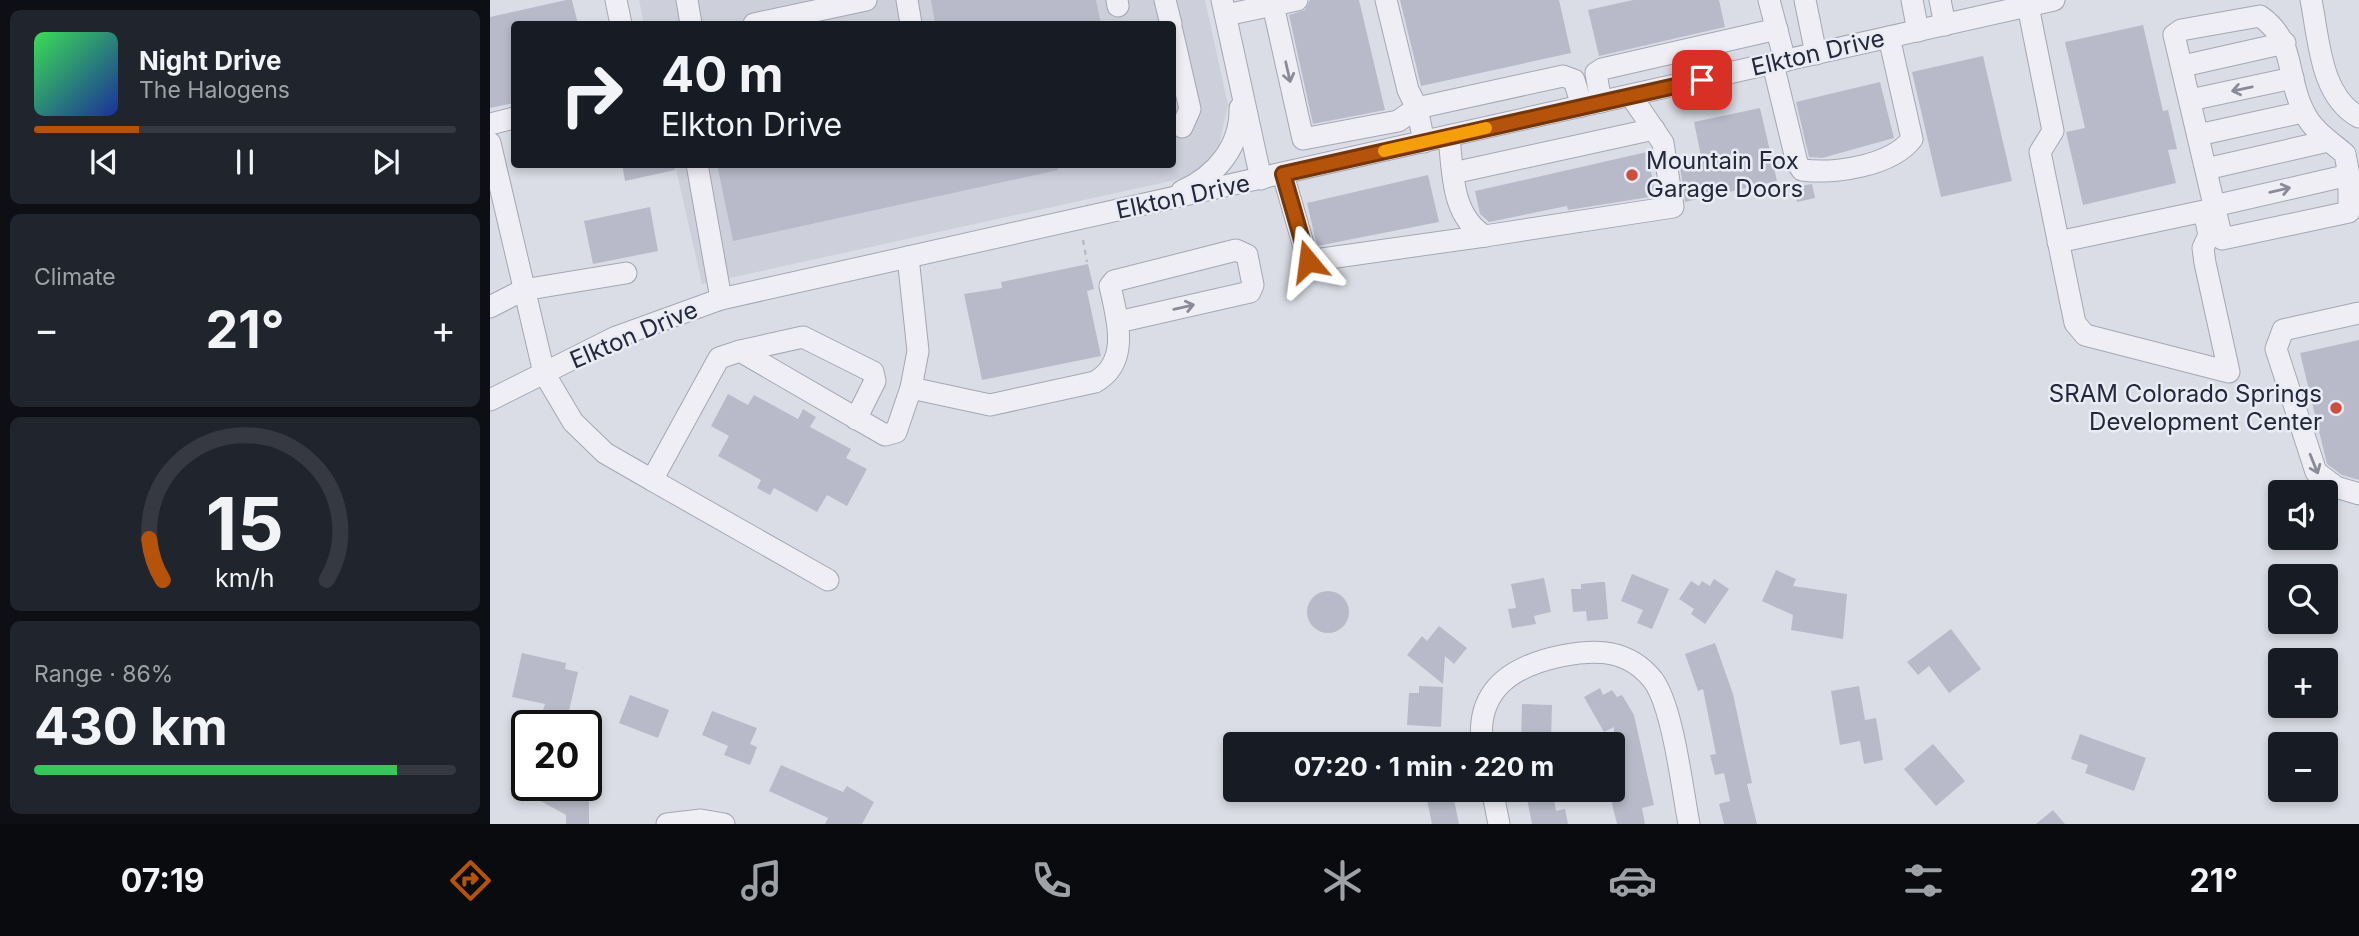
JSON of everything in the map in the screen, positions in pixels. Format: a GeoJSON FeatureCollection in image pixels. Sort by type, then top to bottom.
{"type":"FeatureCollection","features":[{"type":"Feature","properties":{"kind":"street"},"geometry":{"type":"LineString","coordinates":[[616,0],[620,21]]}},
{"type":"Feature","properties":{"kind":"street"},"geometry":{"type":"LineString","coordinates":[[687,0],[690,21]]}},
{"type":"Feature","properties":{"kind":"street"},"geometry":{"type":"LineString","coordinates":[[768,21],[866,0]]}},
{"type":"Feature","properties":{"kind":"street"},"geometry":{"type":"LineString","coordinates":[[907,0],[910,21]]}},
{"type":"Feature","properties":{"kind":"street"},"geometry":{"type":"LineString","coordinates":[[1166,0],[1170,21]]}},
{"type":"Feature","properties":{"kind":"street"},"geometry":{"type":"LineString","coordinates":[[1261,179],[1224,8],[1273,5],[1297,0]]}},
{"type":"Feature","properties":{"kind":"street"},"geometry":{"type":"LineString","coordinates":[[1386,0],[1424,142]]}},
{"type":"Feature","properties":{"kind":"street"},"geometry":{"type":"LineString","coordinates":[[1769,0],[1777,29],[1779,62],[1797,163],[1802,170],[1815,172],[1843,169],[1903,150],[1912,139],[1889,37]]}},
{"type":"Feature","properties":{"kind":"street"},"geometry":{"type":"LineString","coordinates":[[1805,0],[1816,54]]}},
{"type":"Feature","properties":{"kind":"street"},"geometry":{"type":"LineString","coordinates":[[1912,0],[1918,31]]}},
{"type":"Feature","properties":{"kind":"street"},"geometry":{"type":"LineString","coordinates":[[1940,0],[1945,25]]}},
{"type":"Feature","properties":{"kind":"street","name":"Elkton Drive"},"geometry":{"type":"LineString","coordinates":[[490,400],[616,337],[721,299],[2054,0]]}},
{"type":"Feature","properties":{"kind":"street"},"geometry":{"type":"LineString","coordinates":[[2295,0],[2317,29]]}},
{"type":"Feature","properties":{"kind":"street"},"geometry":{"type":"LineString","coordinates":[[2311,0],[2331,88],[2339,102],[2356,115]]}},
{"type":"Feature","properties":{"kind":"street"},"geometry":{"type":"LineString","coordinates":[[1273,5],[1303,139],[1398,121],[1417,108],[1563,76],[1574,80],[1592,104]]}},
{"type":"Feature","properties":{"kind":"street"},"geometry":{"type":"LineString","coordinates":[[2028,6],[2053,131],[2040,152],[2058,242],[2075,323],[2085,335],[2228,372],[2205,263],[2203,248],[2209,235],[2204,211],[2058,242]]}},
{"type":"Feature","properties":{"kind":"street"},"geometry":{"type":"LineString","coordinates":[[2260,16],[2276,27],[2285,43],[2304,112],[2328,141],[2345,154],[2352,193],[2222,239],[2174,35],[2181,30],[2240,17],[2260,16]]}},
{"type":"Feature","properties":{"kind":"street"},"geometry":{"type":"LineString","coordinates":[[1592,104],[1595,79],[1602,69],[1777,29]]}},
{"type":"Feature","properties":{"kind":"street"},"geometry":{"type":"LineString","coordinates":[[2183,66],[2285,43]]}},
{"type":"Feature","properties":{"kind":"street"},"geometry":{"type":"LineString","coordinates":[[1176,48],[1190,109],[1182,127]]}},
{"type":"Feature","properties":{"kind":"street"},"geometry":{"type":"LineString","coordinates":[[1154,203],[1190,187],[1225,158],[1238,131],[1238,74]]}},
{"type":"Feature","properties":{"kind":"street"},"geometry":{"type":"LineString","coordinates":[[2190,100],[2293,78]]}},
{"type":"Feature","properties":{"kind":"street"},"geometry":{"type":"LineString","coordinates":[[1283,174],[1308,261],[1673,207],[1663,143],[1631,96]]}},
{"type":"Feature","properties":{"kind":"street"},"geometry":{"type":"LineString","coordinates":[[2198,135],[2304,112]]}},
{"type":"Feature","properties":{"kind":"street"},"geometry":{"type":"LineString","coordinates":[[490,124],[511,119]]}},
{"type":"Feature","properties":{"kind":"street"},"geometry":{"type":"LineString","coordinates":[[1453,173],[1654,129]]}},
{"type":"Feature","properties":{"kind":"street"},"geometry":{"type":"LineString","coordinates":[[1449,137],[1457,200],[1471,228],[1485,236]]}},
{"type":"Feature","properties":{"kind":"street"},"geometry":{"type":"LineString","coordinates":[[2206,169],[2328,141]]}},
{"type":"Feature","properties":{"kind":"street"},"geometry":{"type":"LineString","coordinates":[[490,143],[544,373],[573,422],[605,453],[828,580]]}},
{"type":"Feature","properties":{"kind":"street"},"geometry":{"type":"LineString","coordinates":[[698,168],[721,299]]}},
{"type":"Feature","properties":{"kind":"street"},"geometry":{"type":"LineString","coordinates":[[2214,205],[2352,193]]}},
{"type":"Feature","properties":{"kind":"street"},"geometry":{"type":"LineString","coordinates":[[911,388],[990,405],[1095,382],[1104,377],[1119,345],[1118,323],[1110,286],[1118,278],[1241,250],[1247,255],[1253,285],[1250,292],[1118,323]]}},
{"type":"Feature","properties":{"kind":"street"},"geometry":{"type":"LineString","coordinates":[[740,351],[885,435],[897,432],[911,388],[918,351],[908,257]]}},
{"type":"Feature","properties":{"kind":"street"},"geometry":{"type":"LineString","coordinates":[[490,307],[523,290],[626,273]]}},
{"type":"Feature","properties":{"kind":"street"},"geometry":{"type":"LineString","coordinates":[[2359,313],[2283,330],[2276,349],[2316,472],[2336,487],[2359,495]]}},
{"type":"Feature","properties":{"kind":"street"},"geometry":{"type":"LineString","coordinates":[[652,480],[719,358],[740,351],[803,337],[873,372],[875,381],[856,419]]}},
{"type":"Feature","properties":{"kind":"street"},"geometry":{"type":"LineString","coordinates":[[1483,732],[1484,712],[1499,684],[1511,674],[1541,660],[1602,651],[1617,654],[1643,670],[1662,695],[1689,824]]}},
{"type":"Feature","properties":{"kind":"street"},"geometry":{"type":"LineString","coordinates":[[1495,802],[1499,824]]}},
{"type":"Feature","properties":{"kind":"street"},"geometry":{"type":"LineString","coordinates":[[667,824],[701,820],[724,824]]}},
{"type":"Feature","properties":{"kind":"path"},"geometry":{"type":"LineString","coordinates":[[1083,240],[1087,262]]}},
{"type":"Feature","properties":{"kind":"shaded area"},"geometry":{"type":"Polygon","coordinates":[[[639,0],[1205,0],[1228,105],[1219,145],[1205,165],[1189,177],[702,284],[676,168],[1176,168],[1176,21],[643,21],[639,0]]]}},
{"type":"Feature","properties":{"kind":"building"},"geometry":{"type":"Polygon","coordinates":[[[572,0],[577,21],[511,21],[511,104],[490,108],[490,17],[572,0]]]}},
{"type":"Feature","properties":{"kind":"building"},"geometry":{"type":"Polygon","coordinates":[[[931,0],[1096,0],[1100,21],[934,21],[931,0]]]}},
{"type":"Feature","properties":{"kind":"building"},"geometry":{"type":"Polygon","coordinates":[[[1310,0],[1359,0],[1385,110],[1313,124],[1289,15],[1305,10],[1310,0]]]}},
{"type":"Feature","properties":{"kind":"building"},"geometry":{"type":"Polygon","coordinates":[[[1400,0],[1559,0],[1571,53],[1421,86],[1400,0]]]}},
{"type":"Feature","properties":{"kind":"building"},"geometry":{"type":"Polygon","coordinates":[[[1633,0],[1719,0],[1725,27],[1599,56],[1588,10],[1633,0]]]}},
{"type":"Feature","properties":{"kind":"building"},"geometry":{"type":"Polygon","coordinates":[[[2143,25],[2163,111],[2168,110],[2177,149],[2168,150],[2176,183],[2083,205],[2066,132],[2085,128],[2065,42],[2143,25]]]}},
{"type":"Feature","properties":{"kind":"building"},"geometry":{"type":"Polygon","coordinates":[[[1983,56],[2012,181],[1941,197],[1912,72],[1983,56]]]}},
{"type":"Feature","properties":{"kind":"building"},"geometry":{"type":"Polygon","coordinates":[[[1880,82],[1894,138],[1822,158],[1809,157],[1796,102],[1880,82]]]}},
{"type":"Feature","properties":{"kind":"building"},"geometry":{"type":"Polygon","coordinates":[[[1760,108],[1777,181],[1685,202],[1680,166],[1702,161],[1694,122],[1760,108]]]}},
{"type":"Feature","properties":{"kind":"building"},"geometry":{"type":"Polygon","coordinates":[[[1647,152],[1656,196],[1568,210],[1567,206],[1489,222],[1480,214],[1475,191],[1647,152]]]}},
{"type":"Feature","properties":{"kind":"building"},"geometry":{"type":"Polygon","coordinates":[[[623,168],[675,168],[675,170],[625,181],[623,168]]]}},
{"type":"Feature","properties":{"kind":"building"},"geometry":{"type":"Polygon","coordinates":[[[718,168],[1058,168],[1058,170],[733,241],[718,168]]]}},
{"type":"Feature","properties":{"kind":"building"},"geometry":{"type":"Polygon","coordinates":[[[1428,175],[1439,222],[1317,246],[1307,203],[1428,175]]]}},
{"type":"Feature","properties":{"kind":"building"},"geometry":{"type":"Polygon","coordinates":[[[1812,184],[1815,198],[1797,202],[1793,187],[1812,184]]]}},
{"type":"Feature","properties":{"kind":"building"},"geometry":{"type":"Polygon","coordinates":[[[650,207],[658,251],[593,264],[584,221],[650,207]]]}},
{"type":"Feature","properties":{"kind":"building"},"geometry":{"type":"Polygon","coordinates":[[[1088,264],[1094,289],[1087,291],[1101,356],[982,380],[964,294],[1002,288],[1001,282],[1088,264]]]}},
{"type":"Feature","properties":{"kind":"building","name":"SRAM Colorado Springs Development Center"},"geometry":{"type":"Polygon","coordinates":[[[2359,340],[2359,480],[2342,475],[2327,464],[2300,353],[2359,340]]]}},
{"type":"Feature","properties":{"kind":"building"},"geometry":{"type":"Polygon","coordinates":[[[728,394],[748,405],[754,395],[798,419],[803,409],[816,417],[810,427],[851,449],[846,458],[867,469],[847,506],[827,495],[817,512],[774,488],[770,495],[757,488],[761,480],[718,456],[729,436],[711,426],[728,394]]]}},
{"type":"Feature","properties":{"kind":"building"},"geometry":{"type":"Polygon","coordinates":[[[1776,570],[1796,579],[1793,586],[1847,594],[1843,639],[1791,630],[1793,615],[1762,601],[1776,570]]]}},
{"type":"Feature","properties":{"kind":"building"},"geometry":{"type":"Polygon","coordinates":[[[1632,574],[1669,589],[1652,629],[1637,623],[1643,610],[1621,601],[1632,574]]]}},
{"type":"Feature","properties":{"kind":"building"},"geometry":{"type":"Polygon","coordinates":[[[1544,578],[1551,612],[1534,616],[1536,624],[1512,628],[1508,609],[1516,608],[1511,584],[1544,578]]]}},
{"type":"Feature","properties":{"kind":"building"},"geometry":{"type":"Polygon","coordinates":[[[1714,579],[1729,589],[1705,624],[1691,614],[1694,609],[1679,599],[1691,581],[1699,586],[1702,581],[1710,586],[1714,579]]]}},
{"type":"Feature","properties":{"kind":"building"},"geometry":{"type":"Polygon","coordinates":[[[1605,582],[1608,619],[1587,621],[1586,611],[1573,612],[1571,589],[1581,589],[1581,584],[1605,582]]]}},
{"type":"Feature","properties":{"kind":"building"},"geometry":{"type":"Polygon","coordinates":[[[1328,591],[1343,597],[1349,612],[1343,627],[1328,633],[1313,627],[1307,612],[1313,597],[1328,591]]]}},
{"type":"Feature","properties":{"kind":"building"},"geometry":{"type":"Polygon","coordinates":[[[1439,626],[1467,648],[1454,664],[1445,656],[1443,684],[1407,655],[1422,636],[1427,641],[1439,626]]]}},
{"type":"Feature","properties":{"kind":"building"},"geometry":{"type":"Polygon","coordinates":[[[1951,629],[1981,669],[1949,693],[1929,666],[1918,675],[1907,662],[1951,629]]]}},
{"type":"Feature","properties":{"kind":"building"},"geometry":{"type":"Polygon","coordinates":[[[1715,643],[1733,694],[1752,783],[1747,784],[1757,824],[1724,824],[1719,804],[1730,801],[1724,773],[1715,775],[1710,755],[1716,754],[1703,689],[1698,691],[1685,654],[1715,643]]]}},
{"type":"Feature","properties":{"kind":"building"},"geometry":{"type":"Polygon","coordinates":[[[522,653],[566,663],[565,669],[578,672],[569,710],[543,710],[545,704],[512,697],[522,653]]]}},
{"type":"Feature","properties":{"kind":"building"},"geometry":{"type":"Polygon","coordinates":[[[1419,686],[1443,687],[1441,727],[1407,725],[1409,693],[1419,693],[1419,686]]]}},
{"type":"Feature","properties":{"kind":"building"},"geometry":{"type":"Polygon","coordinates":[[[1859,686],[1865,720],[1876,718],[1883,760],[1864,764],[1860,741],[1840,745],[1831,691],[1859,686]]]}},
{"type":"Feature","properties":{"kind":"building"},"geometry":{"type":"Polygon","coordinates":[[[1600,688],[1603,695],[1612,690],[1617,697],[1622,695],[1634,715],[1654,805],[1642,808],[1645,824],[1617,824],[1612,802],[1625,802],[1625,732],[1614,732],[1614,727],[1604,732],[1584,697],[1600,688]]]}},
{"type":"Feature","properties":{"kind":"building"},"geometry":{"type":"Polygon","coordinates":[[[630,695],[669,710],[658,738],[619,723],[630,695]]]}},
{"type":"Feature","properties":{"kind":"building"},"geometry":{"type":"Polygon","coordinates":[[[1522,704],[1552,705],[1551,732],[1521,732],[1522,704]]]}},
{"type":"Feature","properties":{"kind":"building"},"geometry":{"type":"Polygon","coordinates":[[[712,711],[757,728],[750,744],[757,747],[750,765],[724,755],[728,746],[702,735],[712,711]]]}},
{"type":"Feature","properties":{"kind":"building"},"geometry":{"type":"Polygon","coordinates":[[[2080,734],[2146,758],[2134,791],[2085,773],[2088,765],[2071,759],[2080,734]]]}},
{"type":"Feature","properties":{"kind":"building"},"geometry":{"type":"Polygon","coordinates":[[[1933,744],[1965,781],[1936,806],[1904,769],[1933,744]]]}},
{"type":"Feature","properties":{"kind":"building"},"geometry":{"type":"Polygon","coordinates":[[[781,765],[843,792],[847,786],[874,802],[862,824],[825,824],[828,818],[769,791],[781,765]]]}},
{"type":"Feature","properties":{"kind":"building"},"geometry":{"type":"Polygon","coordinates":[[[541,801],[589,801],[589,824],[566,824],[566,815],[541,801]]]}},
{"type":"Feature","properties":{"kind":"building"},"geometry":{"type":"Polygon","coordinates":[[[1427,802],[1454,802],[1459,824],[1432,824],[1427,802]]]}},
{"type":"Feature","properties":{"kind":"building"},"geometry":{"type":"Polygon","coordinates":[[[1528,802],[1554,802],[1556,811],[1565,809],[1568,824],[1532,824],[1528,802]]]}},
{"type":"Feature","properties":{"kind":"building"},"geometry":{"type":"Polygon","coordinates":[[[2053,810],[2065,824],[2036,824],[2053,810]]]}},
{"type":"Feature","properties":{"kind":"slow traffic"},"geometry":{"type":"LineString","coordinates":[[1384,151],[1486,128]]}},
{"type":"Feature","properties":{"kind":"place","name":"Mountain Fox Garage Doors"},"geometry":{"type":"Point","coordinates":[1632,175]}},
{"type":"Feature","properties":{"kind":"place","name":"SRAM Colorado Springs Development Center"},"geometry":{"type":"Point","coordinates":[2336,408]}},
{"type":"Feature","properties":{"kind":"route"},"geometry":{"type":"LineString","coordinates":[[1308,261],[1283,174],[1702,80]]}}]}
